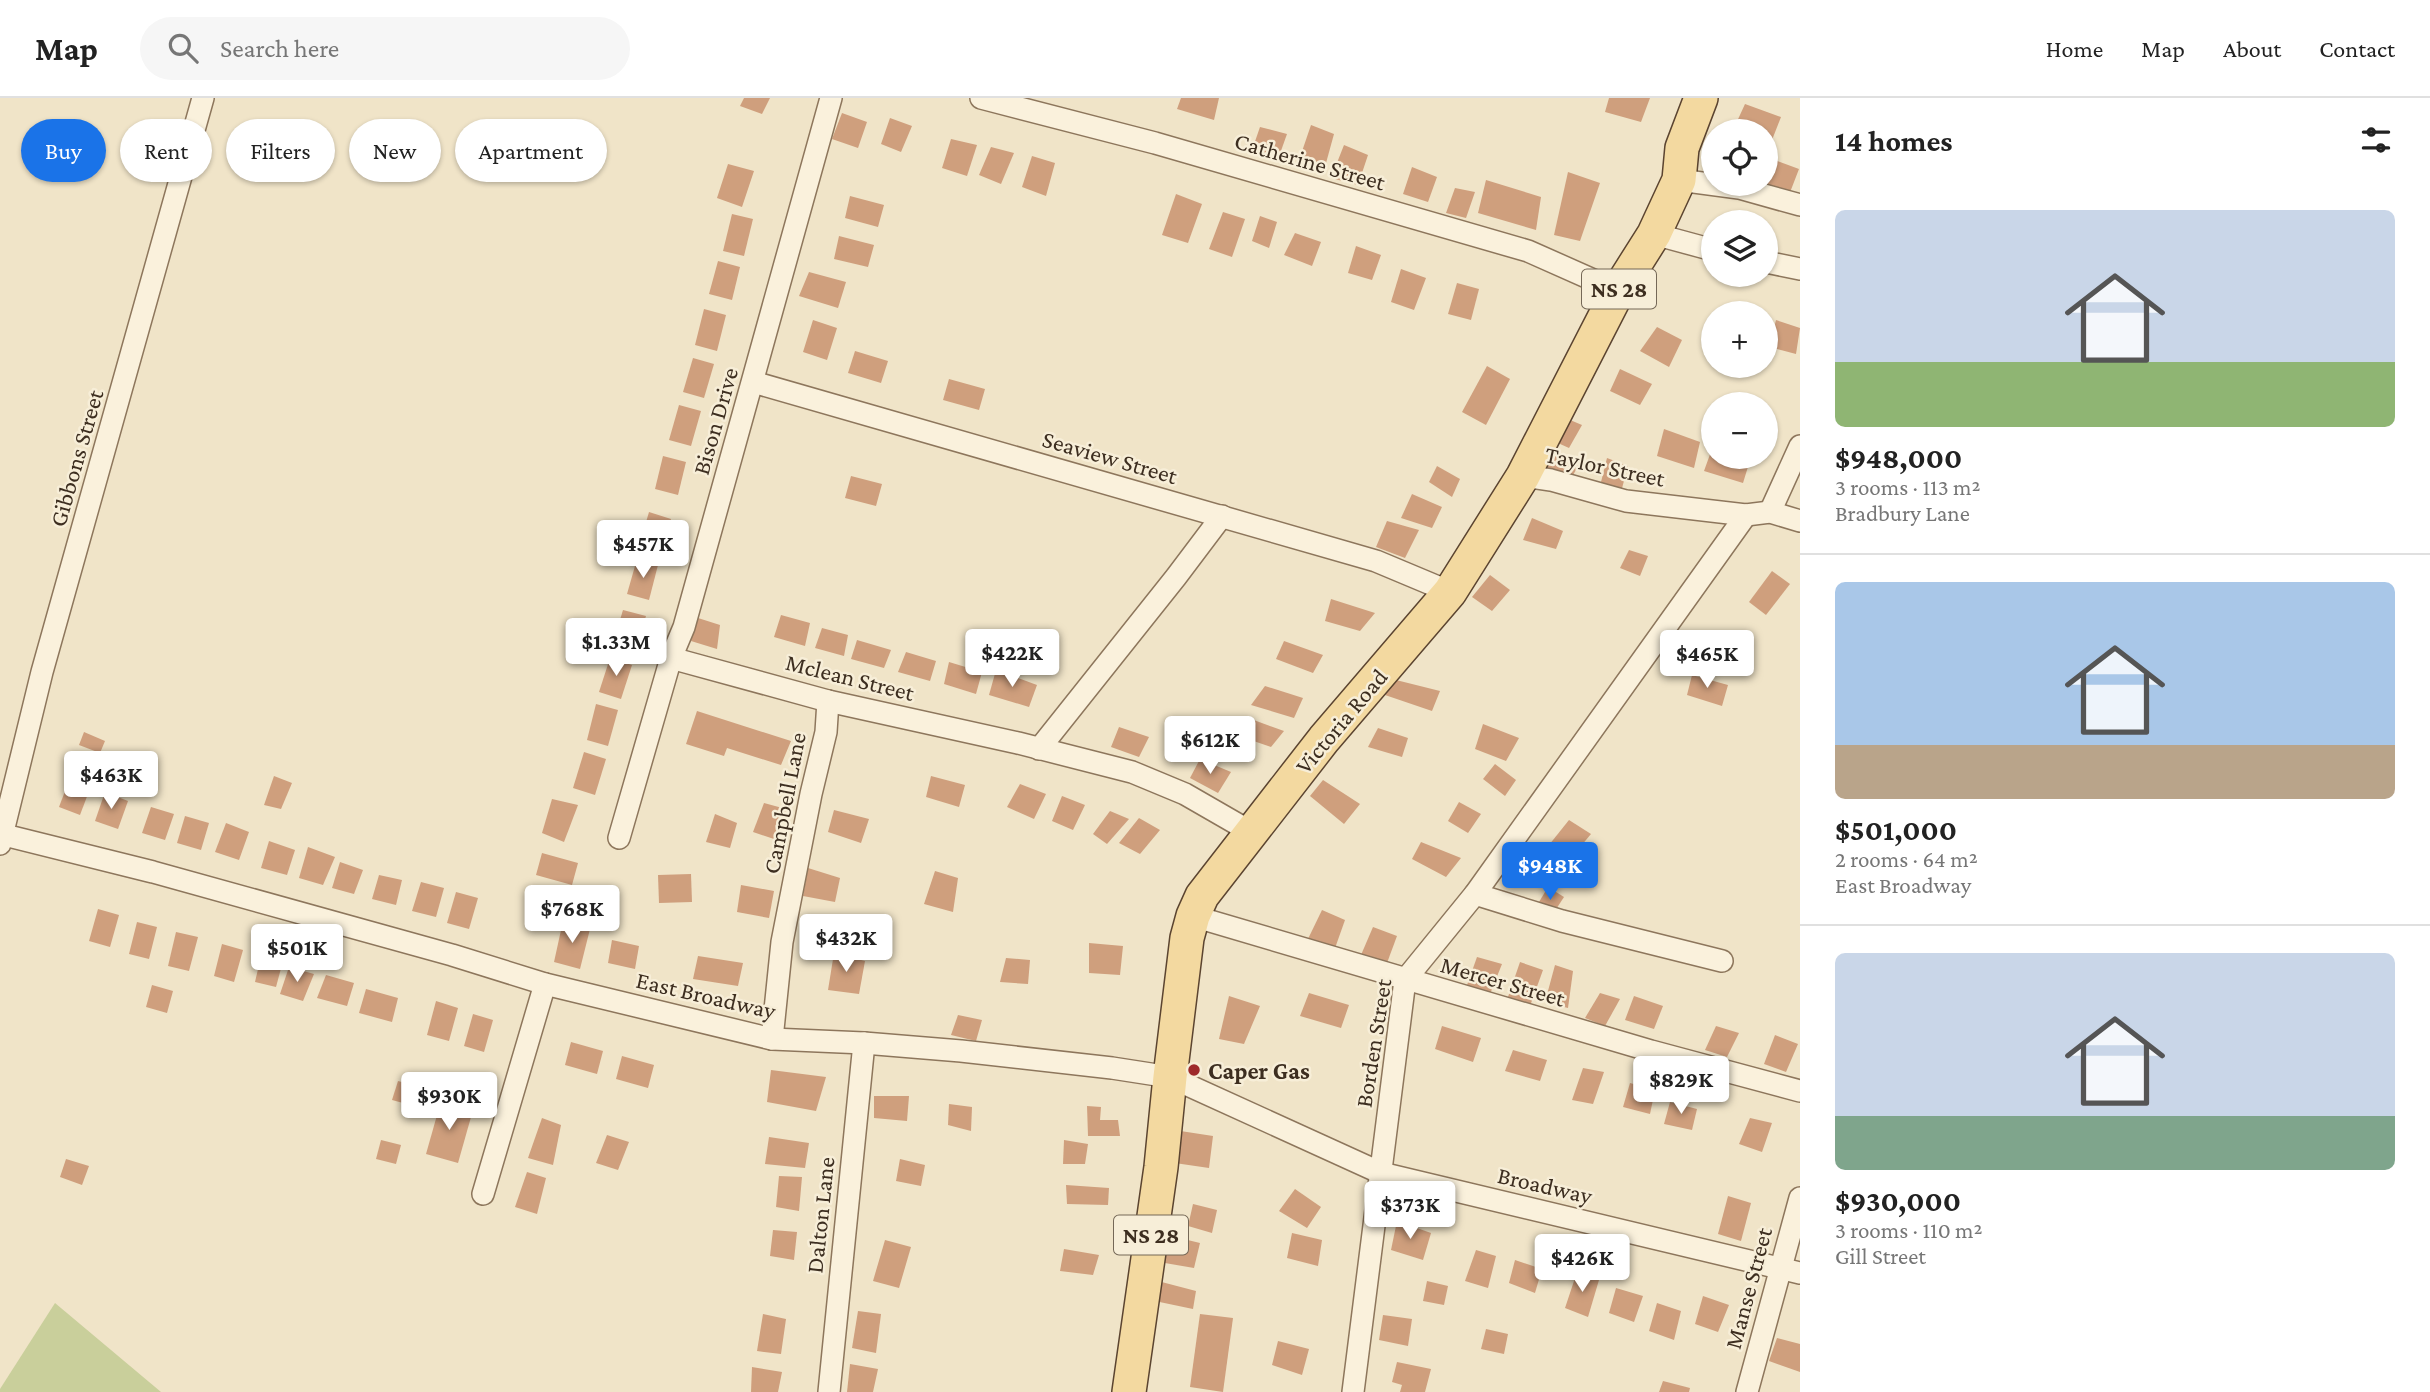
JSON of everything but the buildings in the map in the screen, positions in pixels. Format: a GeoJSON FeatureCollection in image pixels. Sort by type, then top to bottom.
{"type":"FeatureCollection","features":[{"type":"Feature","properties":{"kind":"main road","name":"Victoria Road"},"geometry":{"type":"LineString","coordinates":[[1129,1392],[1161,1167],[1187,938],[1193,916],[1202,896],[1324,739],[1450,592],[1522,476],[1618,291],[1654,234],[1679,180],[1682,148],[1701,98]]}},
{"type":"Feature","properties":{"kind":"street","name":"Gibbons Street"},"geometry":{"type":"LineString","coordinates":[[1,837],[42,672],[203,98]]}},
{"type":"Feature","properties":{"kind":"street","name":"Bison Drive"},"geometry":{"type":"LineString","coordinates":[[619,838],[671,658],[684,627],[831,98]]}},
{"type":"Feature","properties":{"kind":"street","name":"Catherine Street"},"geometry":{"type":"LineString","coordinates":[[981,98],[1155,143],[1528,251],[1618,291]]}},
{"type":"Feature","properties":{"kind":"street"},"geometry":{"type":"LineString","coordinates":[[1679,180],[1739,188],[1800,205]]}},
{"type":"Feature","properties":{"kind":"street"},"geometry":{"type":"LineString","coordinates":[[1654,234],[1701,247]]}},
{"type":"Feature","properties":{"kind":"street"},"geometry":{"type":"LineString","coordinates":[[1778,264],[1800,269]]}},
{"type":"Feature","properties":{"kind":"street","name":"Seaview Street"},"geometry":{"type":"LineString","coordinates":[[753,382],[1392,566],[1450,592]]}},
{"type":"Feature","properties":{"kind":"street"},"geometry":{"type":"LineString","coordinates":[[1770,512],[1800,446]]}},
{"type":"Feature","properties":{"kind":"street","name":"Taylor Street"},"geometry":{"type":"LineString","coordinates":[[1522,476],[1551,480],[1626,501],[1746,515],[1770,512],[1800,521]]}},
{"type":"Feature","properties":{"kind":"street","name":"Borden Street"},"geometry":{"type":"LineString","coordinates":[[1353,1392],[1405,979],[1475,894],[1746,515]]}},
{"type":"Feature","properties":{"kind":"street"},"geometry":{"type":"LineString","coordinates":[[1039,749],[1177,577],[1222,516]]}},
{"type":"Feature","properties":{"kind":"street","name":"Mclean Street"},"geometry":{"type":"LineString","coordinates":[[671,658],[828,701],[1132,772],[1185,794],[1251,832]]}},
{"type":"Feature","properties":{"kind":"street","name":"Campbell Lane"},"geometry":{"type":"LineString","coordinates":[[772,1039],[782,942],[826,732],[828,701]]}},
{"type":"Feature","properties":{"kind":"street","name":"East Broadway"},"geometry":{"type":"LineString","coordinates":[[1,837],[166,875],[452,955],[545,984],[772,1039],[864,1043],[1073,1063],[1170,1077]]}},
{"type":"Feature","properties":{"kind":"street"},"geometry":{"type":"LineString","coordinates":[[1475,894],[1562,921],[1722,961]]}},
{"type":"Feature","properties":{"kind":"street","name":"Mercer Street"},"geometry":{"type":"LineString","coordinates":[[1193,916],[1800,1091]]}},
{"type":"Feature","properties":{"kind":"street"},"geometry":{"type":"LineString","coordinates":[[483,1194],[545,984]]}},
{"type":"Feature","properties":{"kind":"street","name":"Dalton Lane"},"geometry":{"type":"LineString","coordinates":[[829,1392],[864,1043]]}},
{"type":"Feature","properties":{"kind":"street","name":"Broadway"},"geometry":{"type":"LineString","coordinates":[[1170,1077],[1381,1173],[1791,1270]]}},
{"type":"Feature","properties":{"kind":"street","name":"Manse Street"},"geometry":{"type":"LineString","coordinates":[[1746,1392],[1791,1270],[1800,1198]]}},
{"type":"Feature","properties":{"kind":"green space"},"geometry":{"type":"Polygon","coordinates":[[[55,1303],[161,1392],[0,1392],[55,1303]]]}},
{"type":"Feature","properties":{"kind":"place","name":"Caper Gas"},"geometry":{"type":"Point","coordinates":[1194,1070]}}]}
